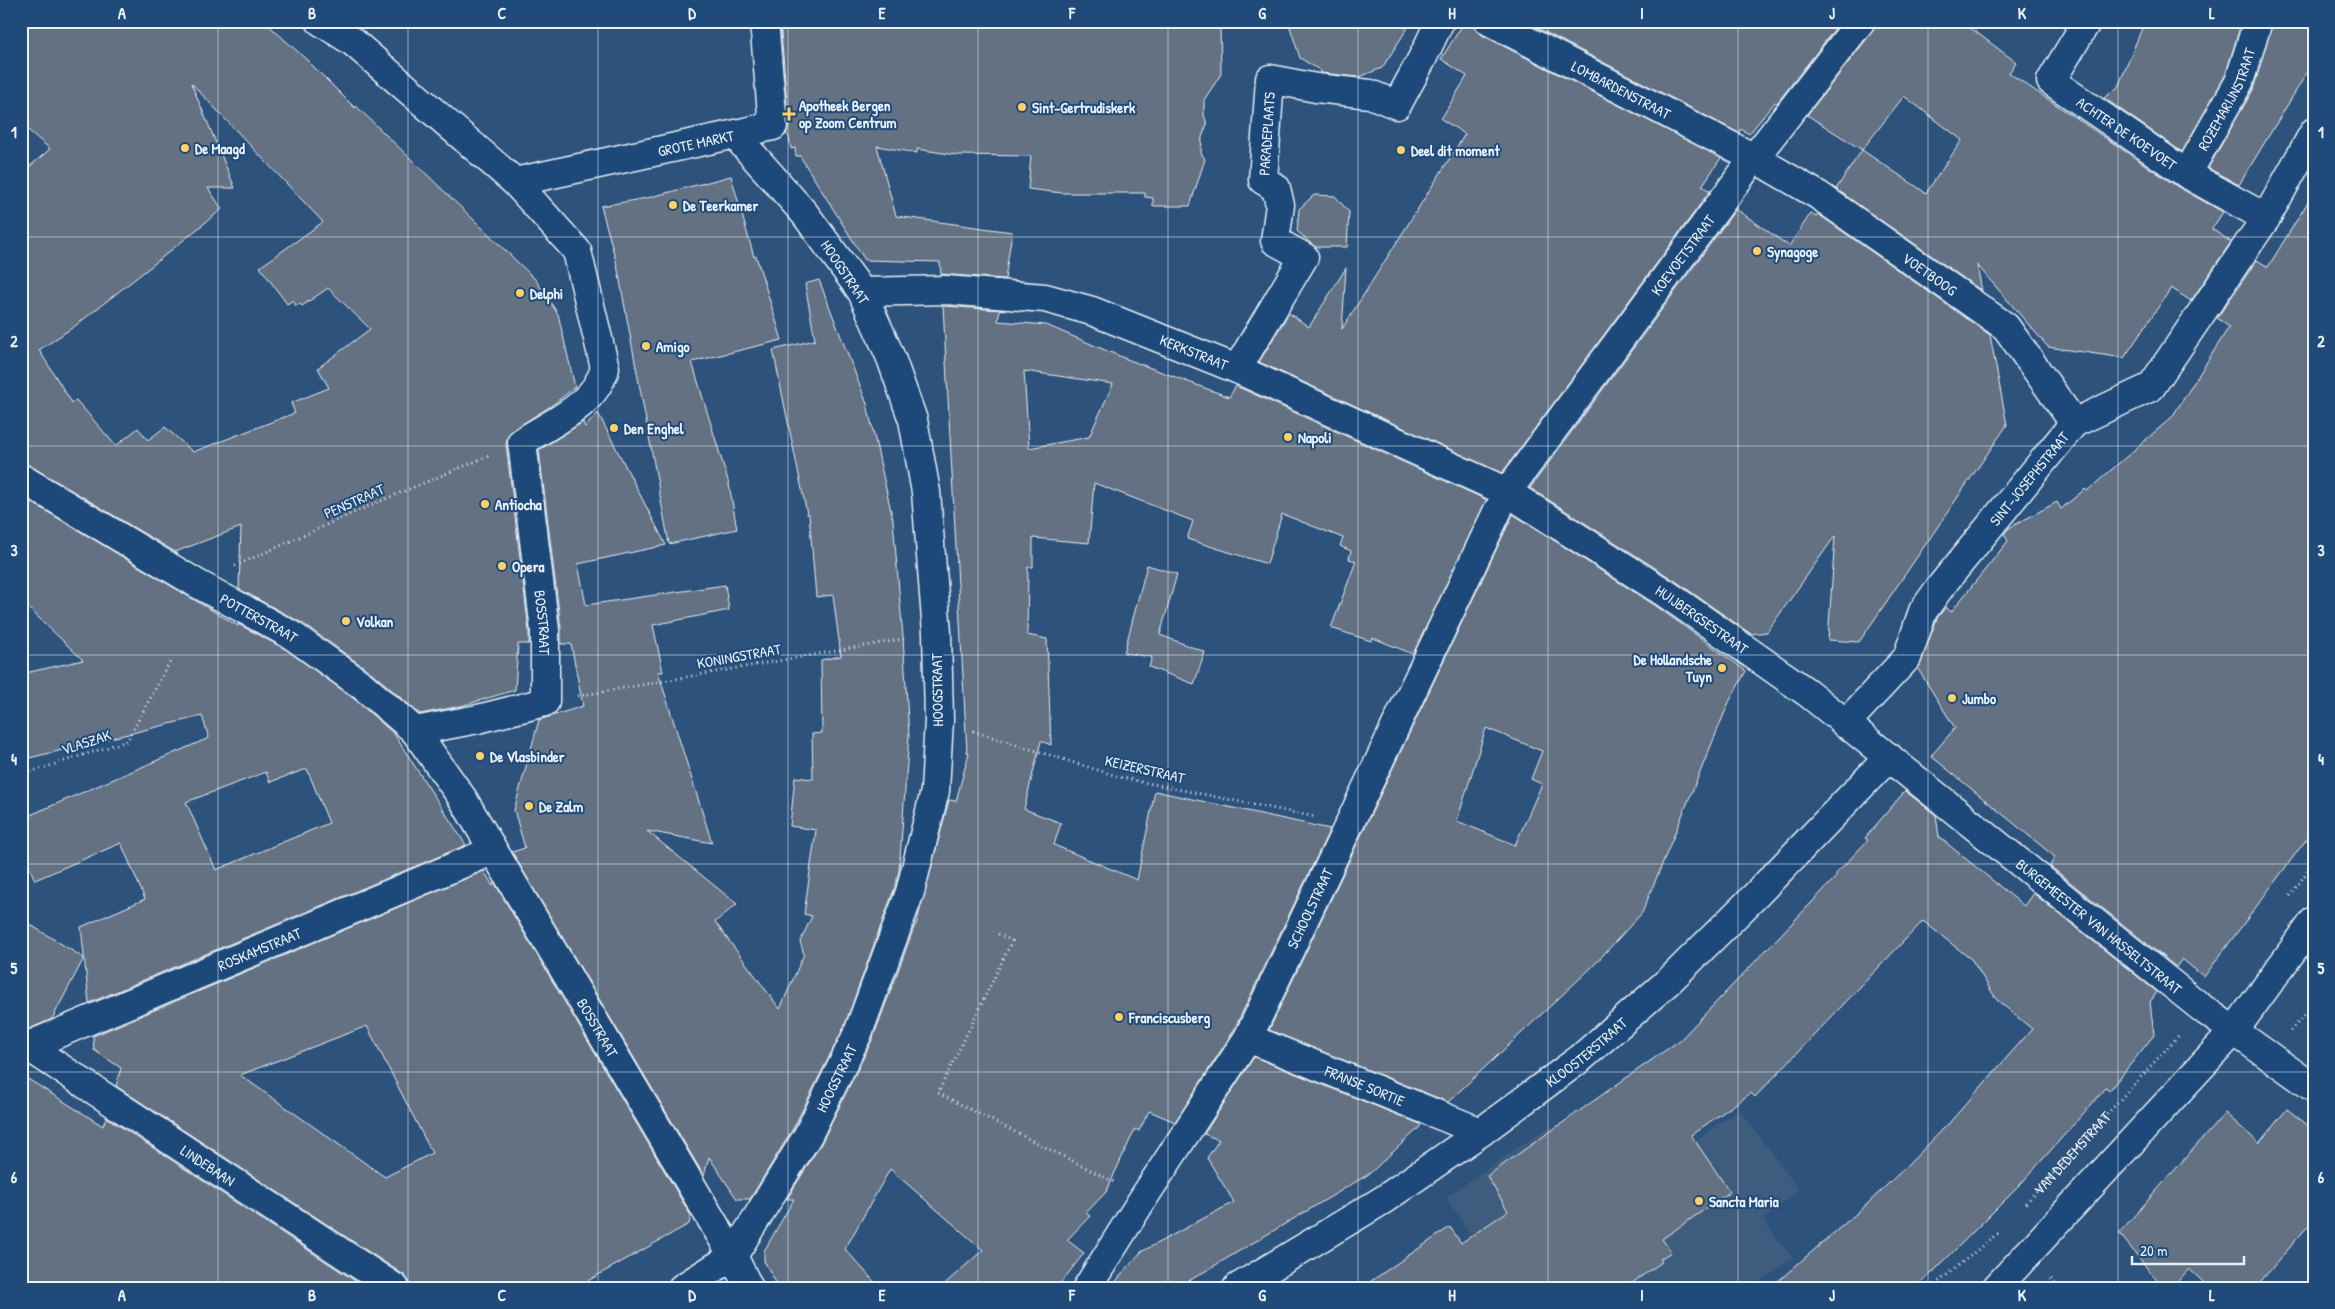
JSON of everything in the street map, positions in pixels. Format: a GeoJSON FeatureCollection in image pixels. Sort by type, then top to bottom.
{"type":"FeatureCollection","features":[{"type":"Feature","properties":{"kind":"street"},"geometry":{"type":"LineString","coordinates":[[320,21],[353,42],[515,182],[577,251],[605,368],[602,378],[586,401],[522,442]]}},
{"type":"Feature","properties":{"kind":"street","name":"GROTE MARKT"},"geometry":{"type":"LineString","coordinates":[[515,182],[773,126],[764,21]]}},
{"type":"Feature","properties":{"kind":"street","name":"PARADEPLAATS"},"geometry":{"type":"LineString","coordinates":[[1237,370],[1304,257],[1275,241],[1280,205],[1276,188],[1262,180],[1270,79],[1316,88],[1370,94],[1397,105],[1440,21]]}},
{"type":"Feature","properties":{"kind":"street","name":"LOMBARDENSTRAAT"},"geometry":{"type":"LineString","coordinates":[[1489,21],[1754,158]]}},
{"type":"Feature","properties":{"kind":"street","name":"KOEVOETSTRAAT"},"geometry":{"type":"LineString","coordinates":[[1503,501],[1754,158],[1861,21]]}},
{"type":"Feature","properties":{"kind":"street","name":"ACHTER DE KOEVOET"},"geometry":{"type":"LineString","coordinates":[[2087,21],[2051,81],[2187,174],[2266,218]]}},
{"type":"Feature","properties":{"kind":"street","name":"ROZEMARIJNSTRAAT"},"geometry":{"type":"LineString","coordinates":[[2187,174],[2239,82],[2258,21]]}},
{"type":"Feature","properties":{"kind":"street","name":"SINT-JOSEPHSTRAAT"},"geometry":{"type":"LineString","coordinates":[[1846,724],[1907,658],[1923,611],[2074,423],[2151,387],[2266,218],[2314,132]]}},
{"type":"Feature","properties":{"kind":"street","name":"HOOGSTRAAT"},"geometry":{"type":"LineString","coordinates":[[733,1256],[808,1135],[858,1033],[910,892],[935,791],[939,720],[937,633],[926,492],[913,420],[891,358],[862,292],[805,214],[736,135]]}},
{"type":"Feature","properties":{"kind":"street","name":"VOETBOOG"},"geometry":{"type":"LineString","coordinates":[[1754,158],[1818,195],[2006,328],[2074,423]]}},
{"type":"Feature","properties":{"kind":"street","name":"KERKSTRAAT"},"geometry":{"type":"LineString","coordinates":[[862,292],[946,290],[1045,298],[1092,310],[1237,370],[1503,501]]}},
{"type":"Feature","properties":{"kind":"street","name":"BOSSTRAAT"},"geometry":{"type":"LineString","coordinates":[[522,442],[544,630],[545,702]]}},
{"type":"Feature","properties":{"kind":"street","name":"POTTERSTRAAT"},"geometry":{"type":"LineString","coordinates":[[21,478],[196,583],[293,636],[363,686],[415,731],[463,799]]}},
{"type":"Feature","properties":{"kind":"street","name":"HUIJBERGSESTRAAT"},"geometry":{"type":"LineString","coordinates":[[1503,501],[1666,593],[1808,693],[1888,757]]}},
{"type":"Feature","properties":{"kind":"street","name":"SCHOOLSTRAAT"},"geometry":{"type":"LineString","coordinates":[[1087,1288],[1248,1038],[1503,501]]}},
{"type":"Feature","properties":{"kind":"street"},"geometry":{"type":"LineString","coordinates":[[415,731],[478,719],[545,702]]}},
{"type":"Feature","properties":{"kind":"street","name":"BURGEMEESTER VAN HASSELTSTRAAT"},"geometry":{"type":"LineString","coordinates":[[1888,757],[2203,1009],[2314,1088]]}},
{"type":"Feature","properties":{"kind":"street","name":"KLOOSTERSTRAAT"},"geometry":{"type":"LineString","coordinates":[[1236,1288],[1383,1200],[1481,1132],[1581,1058],[1671,979],[1756,895],[1888,757]]}},
{"type":"Feature","properties":{"kind":"street","name":"BOSSTRAAT"},"geometry":{"type":"LineString","coordinates":[[463,799],[733,1256],[749,1288]]}},
{"type":"Feature","properties":{"kind":"street","name":"ROSKAMSTRAAT"},"geometry":{"type":"LineString","coordinates":[[25,1044],[492,851]]}},
{"type":"Feature","properties":{"kind":"street"},"geometry":{"type":"LineString","coordinates":[[1996,1288],[2234,1031],[2314,921]]}},
{"type":"Feature","properties":{"kind":"street","name":"FRANSE SORTIE"},"geometry":{"type":"LineString","coordinates":[[1248,1038],[1481,1132]]}},
{"type":"Feature","properties":{"kind":"street","name":"LINDEBAAN"},"geometry":{"type":"LineString","coordinates":[[25,1044],[395,1288]]}},
{"type":"Feature","properties":{"kind":"street"},"geometry":{"type":"LineString","coordinates":[[682,1288],[733,1256]]}},
{"type":"Feature","properties":{"kind":"path","name":"PENSTRAAT"},"geometry":{"type":"LineString","coordinates":[[196,583],[371,505],[522,442]]}},
{"type":"Feature","properties":{"kind":"path","name":"KONINGSTRAAT"},"geometry":{"type":"LineString","coordinates":[[545,702],[937,633]]}},
{"type":"Feature","properties":{"kind":"path","name":"VLASZAK"},"geometry":{"type":"LineString","coordinates":[[21,775],[127,740],[171,660]]}},
{"type":"Feature","properties":{"kind":"path","name":"KEIZERSTRAAT"},"geometry":{"type":"LineString","coordinates":[[939,720],[1123,778],[1350,824]]}},
{"type":"Feature","properties":{"kind":"path"},"geometry":{"type":"LineString","coordinates":[[998,934],[1012,941],[938,1093],[1144,1197]]}},
{"type":"Feature","properties":{"kind":"path","name":"VAN DEDEMSTRAAT"},"geometry":{"type":"LineString","coordinates":[[2023,1205],[2203,1009]]}},
{"type":"Feature","properties":{"kind":"path"},"geometry":{"type":"LineString","coordinates":[[1931,1288],[2003,1227]]}},
{"type":"Feature","properties":{"kind":"path"},"geometry":{"type":"LineString","coordinates":[[2051,1279],[2058,1288]]}},
{"type":"Feature","properties":{"kind":"shaded area","name":"Sancta Maria"},"geometry":{"type":"Polygon","coordinates":[[[1739,1109],[1799,1189],[1763,1220],[1793,1258],[1752,1288],[1505,1288],[1446,1197],[1551,1125],[1607,1205],[1739,1109]]]}},
{"type":"Feature","properties":{"kind":"building"},"geometry":{"type":"Polygon","coordinates":[[[21,21],[264,21],[355,108],[356,106],[535,279],[558,314],[575,387],[551,406],[514,429],[508,436],[506,444],[529,631],[529,644],[518,644],[515,690],[461,706],[420,714],[372,673],[302,623],[239,589],[241,527],[175,552],[21,462],[21,174],[50,149],[21,124],[21,21]],[[191,83],[235,188],[208,188],[222,209],[75,326],[39,350],[72,403],[76,400],[116,446],[138,428],[148,440],[165,427],[193,452],[295,413],[291,403],[329,388],[318,368],[370,329],[328,288],[302,306],[300,304],[296,306],[293,300],[287,304],[260,267],[323,222],[191,83]]]}},
{"type":"Feature","properties":{"kind":"building","name":"Sint-Gertrudiskerk"},"geometry":{"type":"Polygon","coordinates":[[[780,21],[1210,21],[1211,26],[1220,26],[1221,74],[1204,100],[1204,115],[1207,124],[1202,137],[1201,153],[1205,159],[1190,206],[1153,206],[1153,198],[1145,197],[1145,193],[1062,193],[1028,189],[1031,156],[956,155],[917,149],[917,153],[877,146],[896,216],[1012,232],[1005,279],[941,274],[940,262],[865,260],[800,156],[796,156],[795,148],[791,149],[789,137],[786,134],[789,125],[780,21]]]}},
{"type":"Feature","properties":{"kind":"building"},"geometry":{"type":"Polygon","coordinates":[[[1288,21],[1412,21],[1382,68],[1359,77],[1321,73],[1321,71],[1300,58],[1288,21]]]}},
{"type":"Feature","properties":{"kind":"building"},"geometry":{"type":"Polygon","coordinates":[[[1465,21],[1473,21],[1476,29],[1482,35],[1721,158],[1702,186],[1710,191],[1502,473],[1259,362],[1289,313],[1309,327],[1346,268],[1342,329],[1465,134],[1441,119],[1467,76],[1441,59],[1465,21]]]}},
{"type":"Feature","properties":{"kind":"building"},"geometry":{"type":"Polygon","coordinates":[[[1524,21],[1841,21],[1777,103],[1775,102],[1749,134],[1741,129],[1739,133],[1524,21]]]}},
{"type":"Feature","properties":{"kind":"building"},"geometry":{"type":"Polygon","coordinates":[[[1876,21],[1961,21],[2016,62],[2009,73],[2178,187],[2223,212],[2212,229],[2231,242],[2191,301],[2171,288],[2124,358],[2048,347],[1977,265],[1982,291],[1836,189],[1862,150],[1807,115],[1873,31],[1876,21]],[[1904,96],[1862,150],[1926,193],[1962,140],[1904,96]]]}},
{"type":"Feature","properties":{"kind":"building"},"geometry":{"type":"Polygon","coordinates":[[[2145,21],[2242,21],[2225,76],[2182,152],[2104,98],[2118,87],[2145,21]]]}},
{"type":"Feature","properties":{"kind":"building"},"geometry":{"type":"Polygon","coordinates":[[[2273,21],[2314,21],[2314,61],[2239,185],[2208,168],[2253,90],[2273,21]]]}},
{"type":"Feature","properties":{"kind":"building"},"geometry":{"type":"Polygon","coordinates":[[[731,176],[754,257],[756,256],[782,340],[692,362],[729,484],[737,529],[669,544],[617,265],[601,206],[647,198],[731,176]]]}},
{"type":"Feature","properties":{"kind":"building"},"geometry":{"type":"Polygon","coordinates":[[[2314,192],[2314,829],[2204,977],[2182,959],[2176,967],[2050,866],[2055,857],[1931,756],[1955,728],[1918,669],[1937,618],[1946,607],[1951,612],[2008,541],[2004,534],[2009,528],[2057,502],[2061,509],[2085,489],[2087,491],[2172,417],[2229,327],[2217,318],[2257,260],[2268,267],[2314,192]]]}},
{"type":"Feature","properties":{"kind":"building"},"geometry":{"type":"Polygon","coordinates":[[[1314,195],[1335,196],[1349,212],[1347,247],[1315,247],[1297,231],[1299,209],[1314,195]]]}},
{"type":"Feature","properties":{"kind":"building"},"geometry":{"type":"Polygon","coordinates":[[[1736,209],[1789,246],[1811,213],[1816,217],[1818,214],[1990,335],[2007,425],[1859,642],[1828,640],[1835,536],[1767,632],[1751,634],[1674,580],[1530,488],[1736,209]]]}},
{"type":"Feature","properties":{"kind":"building"},"geometry":{"type":"Polygon","coordinates":[[[819,280],[867,404],[893,520],[909,736],[899,871],[895,887],[844,1027],[794,1127],[750,1199],[737,1199],[709,1157],[704,1176],[512,852],[525,848],[514,810],[539,720],[583,706],[571,644],[561,644],[561,628],[539,450],[583,422],[585,427],[598,413],[666,545],[578,564],[586,605],[725,585],[729,610],[653,625],[663,672],[658,672],[712,843],[647,831],[737,904],[715,922],[780,1009],[804,954],[800,942],[812,916],[804,914],[816,830],[790,826],[795,777],[813,779],[812,734],[822,733],[821,660],[841,656],[833,595],[816,597],[809,514],[807,514],[773,350],[815,340],[805,284],[819,280]]]}},
{"type":"Feature","properties":{"kind":"building"},"geometry":{"type":"Polygon","coordinates":[[[943,306],[1000,310],[998,321],[1046,325],[1124,358],[1229,397],[1236,386],[1487,500],[1413,654],[1373,638],[1371,641],[1331,628],[1356,561],[1349,559],[1351,551],[1340,546],[1343,538],[1282,514],[1267,564],[1187,539],[1193,521],[1094,483],[1089,543],[1033,538],[1033,567],[1028,567],[1027,635],[1047,639],[1051,745],[1041,741],[1024,809],[1061,823],[1054,845],[1137,880],[1155,791],[1330,829],[1234,1030],[1175,1122],[1149,1111],[1139,1131],[1135,1129],[1106,1192],[1086,1213],[1090,1216],[1067,1240],[1084,1253],[1057,1288],[940,1288],[983,1250],[890,1169],[845,1249],[880,1288],[779,1288],[764,1261],[764,1251],[794,1199],[787,1199],[822,1142],[873,1038],[916,925],[949,800],[956,801],[969,753],[967,752],[943,306]],[[1024,371],[1029,448],[1089,437],[1113,384],[1024,371]]]}},
{"type":"Feature","properties":{"kind":"building"},"geometry":{"type":"Polygon","coordinates":[[[21,496],[238,626],[238,624],[285,649],[353,698],[394,734],[466,845],[89,1003],[81,927],[145,899],[121,843],[35,880],[21,849],[21,819],[209,738],[202,716],[21,760],[21,674],[83,660],[21,601],[21,496]],[[307,769],[270,782],[266,772],[186,802],[216,870],[329,823],[307,769]]]}},
{"type":"Feature","properties":{"kind":"building"},"geometry":{"type":"Polygon","coordinates":[[[1513,514],[1656,606],[1746,671],[1729,702],[1642,913],[1592,967],[1448,1102],[1269,1030],[1513,514]],[[1486,728],[1457,821],[1515,845],[1542,784],[1531,779],[1542,751],[1486,728]]]}},
{"type":"Feature","properties":{"kind":"building"},"geometry":{"type":"Polygon","coordinates":[[[1147,565],[1177,574],[1160,635],[1205,652],[1194,684],[1149,667],[1152,657],[1124,653],[1147,565]]]}},
{"type":"Feature","properties":{"kind":"building"},"geometry":{"type":"Polygon","coordinates":[[[1905,791],[1936,815],[1939,837],[2024,906],[2033,893],[2157,992],[2150,1002],[2154,1035],[2109,1091],[2106,1088],[2019,1186],[1932,1273],[1915,1288],[1770,1288],[1865,1206],[1909,1164],[1950,1122],[2032,1029],[1997,1000],[1972,960],[1923,921],[1755,1097],[1751,1093],[1691,1135],[1730,1192],[1662,1239],[1671,1252],[1660,1259],[1662,1262],[1625,1288],[1361,1288],[1450,1227],[1461,1243],[1508,1211],[1487,1176],[1680,1040],[1837,876],[1835,875],[1868,840],[1865,838],[1905,791]]]}},
{"type":"Feature","properties":{"kind":"building"},"geometry":{"type":"Polygon","coordinates":[[[484,871],[493,886],[494,882],[691,1216],[689,1224],[575,1288],[410,1288],[409,1281],[404,1275],[116,1086],[121,1068],[94,1050],[93,1036],[484,871]],[[367,1026],[240,1075],[385,1177],[432,1153],[367,1026]]]}},
{"type":"Feature","properties":{"kind":"building"},"geometry":{"type":"Polygon","coordinates":[[[21,919],[84,958],[52,1019],[29,1029],[21,1026],[21,919]]]}},
{"type":"Feature","properties":{"kind":"building"},"geometry":{"type":"Polygon","coordinates":[[[1254,1057],[1420,1124],[1420,1127],[1369,1174],[1177,1288],[1110,1288],[1141,1252],[1234,1202],[1207,1158],[1219,1140],[1204,1134],[1254,1057]]]}},
{"type":"Feature","properties":{"kind":"building"},"geometry":{"type":"Polygon","coordinates":[[[21,1061],[28,1065],[23,1076],[103,1126],[106,1117],[366,1288],[21,1288],[21,1061]]]}},
{"type":"Feature","properties":{"kind":"building"},"geometry":{"type":"Polygon","coordinates":[[[2287,1109],[2314,1130],[2314,1219],[2255,1288],[2210,1288],[2189,1269],[2172,1288],[2163,1288],[2119,1233],[2225,1113],[2259,1143],[2287,1109]]]}},
{"type":"Feature","properties":{"kind":"place","name":"Sint-Gertrudiskerk"},"geometry":{"type":"Point","coordinates":[1022,107]}},
{"type":"Feature","properties":{"kind":"place","name":"Apotheek Bergen op Zoom Centrum"},"geometry":{"type":"Point","coordinates":[789,114]}},
{"type":"Feature","properties":{"kind":"place","name":"De Maagd"},"geometry":{"type":"Point","coordinates":[185,148]}},
{"type":"Feature","properties":{"kind":"place","name":"Deel dit moment"},"geometry":{"type":"Point","coordinates":[1401,150]}},
{"type":"Feature","properties":{"kind":"place","name":"De Teerkamer"},"geometry":{"type":"Point","coordinates":[673,205]}},
{"type":"Feature","properties":{"kind":"place","name":"Synagoge"},"geometry":{"type":"Point","coordinates":[1757,251]}},
{"type":"Feature","properties":{"kind":"place","name":"Delphi"},"geometry":{"type":"Point","coordinates":[520,293]}},
{"type":"Feature","properties":{"kind":"place","name":"Amigo"},"geometry":{"type":"Point","coordinates":[646,346]}},
{"type":"Feature","properties":{"kind":"place","name":"Den Enghel"},"geometry":{"type":"Point","coordinates":[614,428]}},
{"type":"Feature","properties":{"kind":"place","name":"Napoli"},"geometry":{"type":"Point","coordinates":[1288,437]}},
{"type":"Feature","properties":{"kind":"place","name":"Antiocha"},"geometry":{"type":"Point","coordinates":[485,504]}},
{"type":"Feature","properties":{"kind":"place","name":"Opera"},"geometry":{"type":"Point","coordinates":[502,566]}},
{"type":"Feature","properties":{"kind":"place","name":"Volkan"},"geometry":{"type":"Point","coordinates":[346,621]}},
{"type":"Feature","properties":{"kind":"place","name":"De Hollandsche Tuyn"},"geometry":{"type":"Point","coordinates":[1722,668]}},
{"type":"Feature","properties":{"kind":"place","name":"Jumbo"},"geometry":{"type":"Point","coordinates":[1952,698]}},
{"type":"Feature","properties":{"kind":"place","name":"De Vlasbinder"},"geometry":{"type":"Point","coordinates":[480,756]}},
{"type":"Feature","properties":{"kind":"place","name":"De Zalm"},"geometry":{"type":"Point","coordinates":[529,806]}},
{"type":"Feature","properties":{"kind":"place","name":"Franciscusberg"},"geometry":{"type":"Point","coordinates":[1119,1017]}},
{"type":"Feature","properties":{"kind":"place","name":"Sancta Maria"},"geometry":{"type":"Point","coordinates":[1699,1201]}}]}
